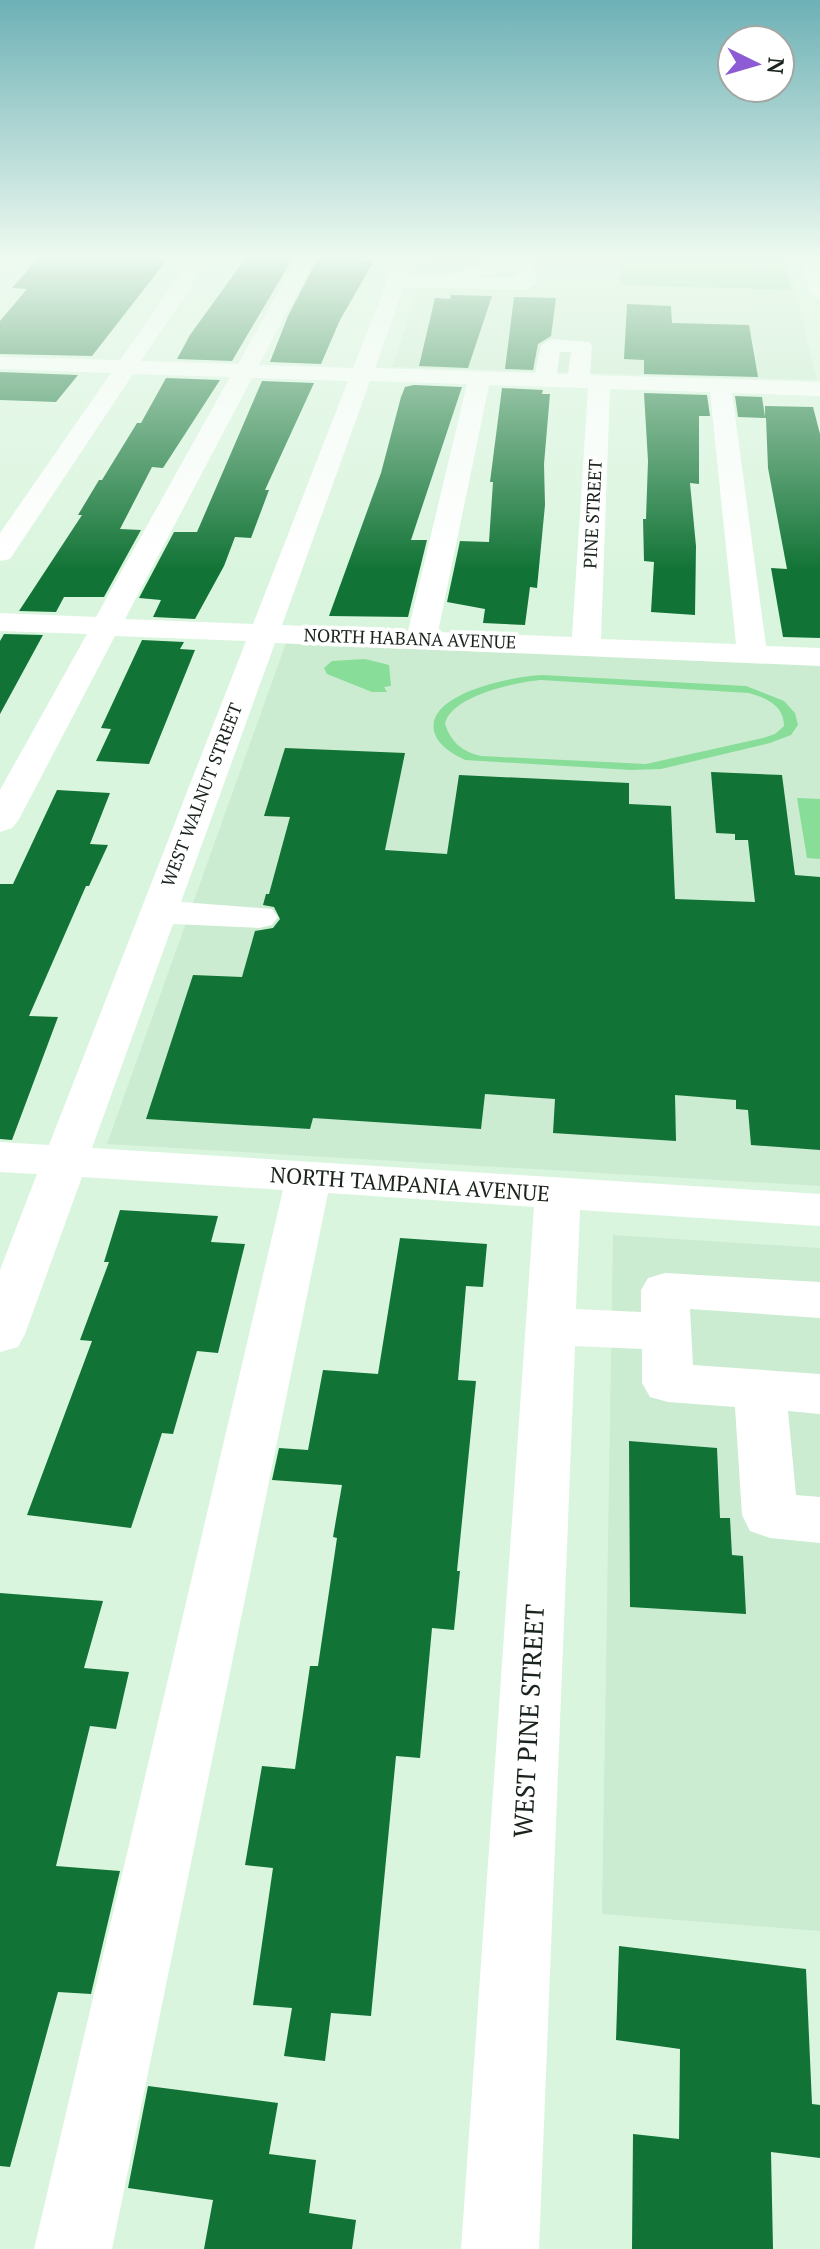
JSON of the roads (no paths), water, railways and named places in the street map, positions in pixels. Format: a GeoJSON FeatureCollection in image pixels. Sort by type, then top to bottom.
{"type":"FeatureCollection","features":[{"type":"Feature","properties":{"kind":"street"},"geometry":{"type":"LineString","coordinates":[[0,553],[128,361]]}},
{"type":"Feature","properties":{"kind":"street"},"geometry":{"type":"LineString","coordinates":[[0,821],[250,361]]}},
{"type":"Feature","properties":{"kind":"street","name":"WEST WALNUT STREET"},"geometry":{"type":"LineString","coordinates":[[0,1334],[366,361]]}},
{"type":"Feature","properties":{"kind":"street","name":"PINE STREET"},"geometry":{"type":"LineString","coordinates":[[545,380],[548,361]]}},
{"type":"Feature","properties":{"kind":"street","name":"PINE STREET"},"geometry":{"type":"LineString","coordinates":[[585,361],[589,381],[586,647]]}},
{"type":"Feature","properties":{"kind":"street"},"geometry":{"type":"LineString","coordinates":[[0,363],[820,389]]}},
{"type":"Feature","properties":{"kind":"street"},"geometry":{"type":"LineString","coordinates":[[421,640],[480,378]]}},
{"type":"Feature","properties":{"kind":"street"},"geometry":{"type":"LineString","coordinates":[[720,385],[752,654]]}},
{"type":"Feature","properties":{"kind":"street","name":"NORTH HABANA AVENUE"},"geometry":{"type":"LineString","coordinates":[[0,622],[820,657]]}},
{"type":"Feature","properties":{"kind":"street"},"geometry":{"type":"LineString","coordinates":[[158,912],[259,917]]}},
{"type":"Feature","properties":{"kind":"street","name":"NORTH TAMPANIA AVENUE"},"geometry":{"type":"LineString","coordinates":[[0,1157],[820,1210]]}},
{"type":"Feature","properties":{"kind":"street"},"geometry":{"type":"LineString","coordinates":[[73,2249],[309,1177]]}},
{"type":"Feature","properties":{"kind":"street","name":"WEST PINE STREET"},"geometry":{"type":"LineString","coordinates":[[500,2249],[558,1193]]}},
{"type":"Feature","properties":{"kind":"street"},"geometry":{"type":"LineString","coordinates":[[820,1300],[665,1290],[668,1383],[820,1394]]}},
{"type":"Feature","properties":{"kind":"street"},"geometry":{"type":"LineString","coordinates":[[550,1326],[667,1332]]}},
{"type":"Feature","properties":{"kind":"street"},"geometry":{"type":"LineString","coordinates":[[760,1390],[770,1515],[820,1520]]}}]}
